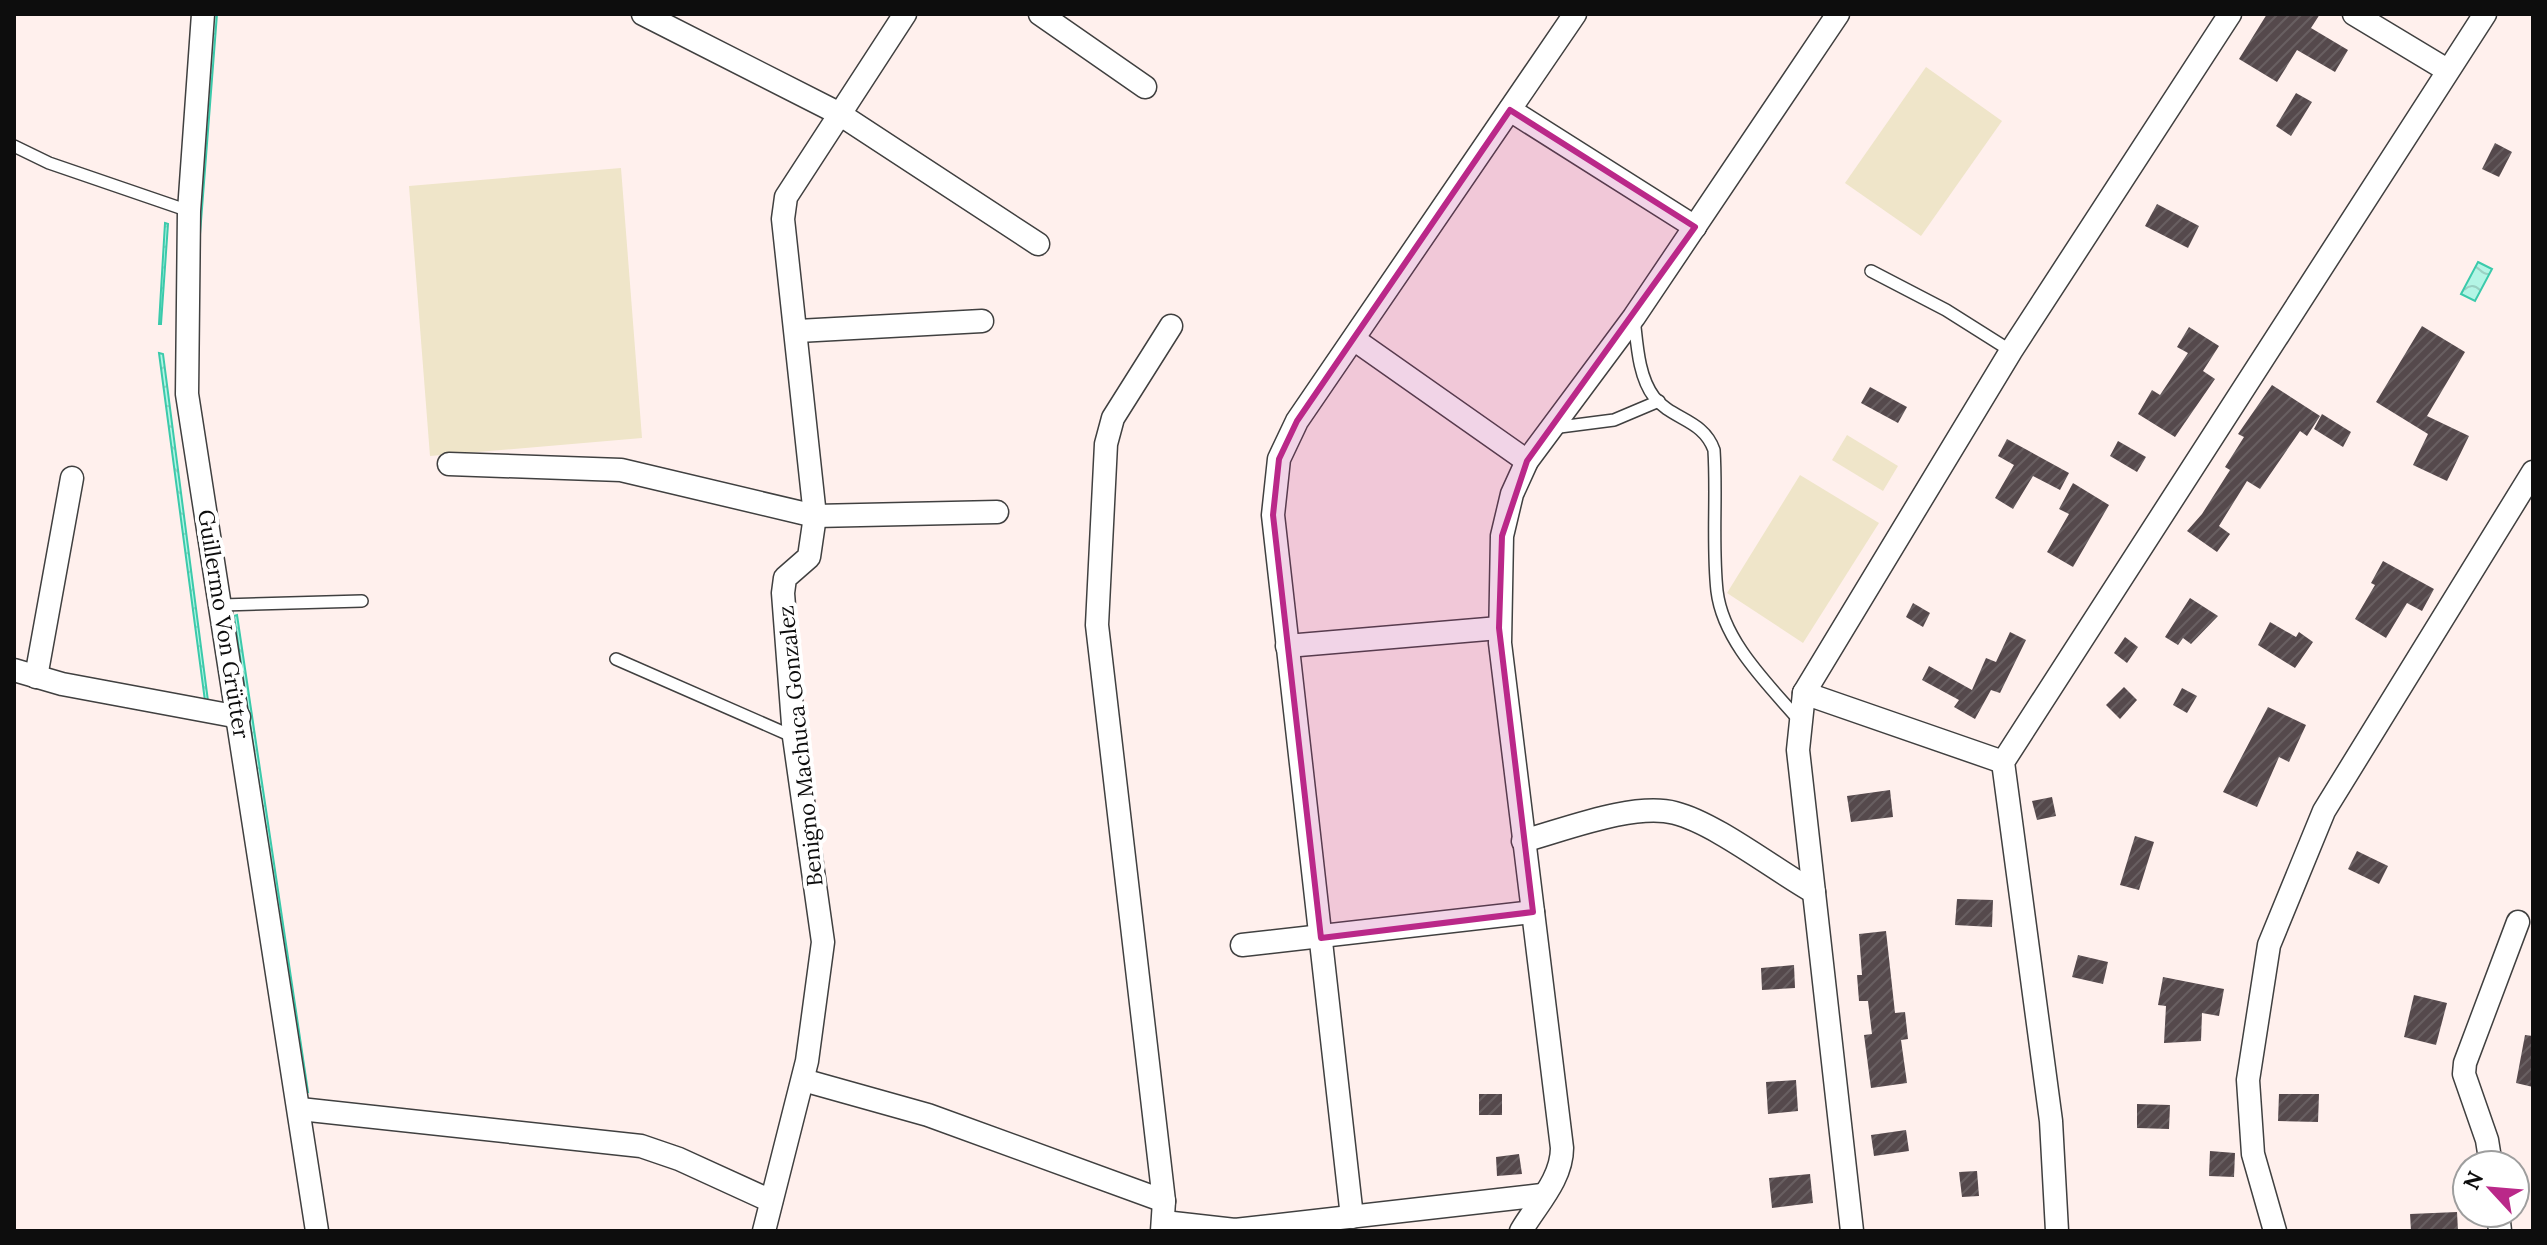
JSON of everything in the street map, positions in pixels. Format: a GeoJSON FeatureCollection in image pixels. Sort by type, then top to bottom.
{"type":"FeatureCollection","features":[{"type":"Feature","properties":{"kind":"street","name":"Guillermo Von Grütter"},"geometry":{"type":"LineString","coordinates":[[203,14],[189,211],[187,394],[317,1231]]}},
{"type":"Feature","properties":{"kind":"street"},"geometry":{"type":"LineString","coordinates":[[643,14],[838,113],[1038,244]]}},
{"type":"Feature","properties":{"kind":"street","name":"Benigno Machuca Gonzalez"},"geometry":{"type":"LineString","coordinates":[[764,1231],[803,1080],[823,942],[794,737],[783,585],[788,574],[809,557],[815,516],[798,331],[783,219],[786,197],[905,14]]}},
{"type":"Feature","properties":{"kind":"street"},"geometry":{"type":"LineString","coordinates":[[1040,14],[1145,87]]}},
{"type":"Feature","properties":{"kind":"street"},"geometry":{"type":"LineString","coordinates":[[1352,1217],[1273,515],[1279,459],[1297,421],[1575,14]]}},
{"type":"Feature","properties":{"kind":"street"},"geometry":{"type":"LineString","coordinates":[[1521,1231],[1562,1164],[1562,1148],[1499,628],[1502,536],[1512,494],[1527,461],[1634,317],[1838,14]]}},
{"type":"Feature","properties":{"kind":"street"},"geometry":{"type":"LineString","coordinates":[[1852,1231],[1798,750],[1798,719],[1804,693],[2011,351],[2230,14]]}},
{"type":"Feature","properties":{"kind":"street"},"geometry":{"type":"LineString","coordinates":[[2354,14],[2447,70]]}},
{"type":"Feature","properties":{"kind":"street"},"geometry":{"type":"LineString","coordinates":[[2057,1231],[2051,1121],[2003,762],[2485,14]]}},
{"type":"Feature","properties":{"kind":"street"},"geometry":{"type":"LineString","coordinates":[[1510,110],[1695,227]]}},
{"type":"Feature","properties":{"kind":"street"},"geometry":{"type":"LineString","coordinates":[[798,331],[982,321]]}},
{"type":"Feature","properties":{"kind":"street"},"geometry":{"type":"LineString","coordinates":[[1163,1218],[1097,625],[1106,444],[1113,418],[1171,326]]}},
{"type":"Feature","properties":{"kind":"street"},"geometry":{"type":"LineString","coordinates":[[1355,340],[1527,461]]}},
{"type":"Feature","properties":{"kind":"street"},"geometry":{"type":"LineString","coordinates":[[449,464],[621,470],[815,516],[997,512]]}},
{"type":"Feature","properties":{"kind":"street"},"geometry":{"type":"LineString","coordinates":[[2275,1231],[2253,1154],[2248,1080],[2269,945],[2324,811],[2533,472]]}},
{"type":"Feature","properties":{"kind":"street"},"geometry":{"type":"LineString","coordinates":[[36,677],[72,478]]}},
{"type":"Feature","properties":{"kind":"street"},"geometry":{"type":"LineString","coordinates":[[1287,646],[1499,628]]}},
{"type":"Feature","properties":{"kind":"street"},"geometry":{"type":"LineString","coordinates":[[14,670],[239,717]]}},
{"type":"Feature","properties":{"kind":"street"},"geometry":{"type":"LineString","coordinates":[[1804,693],[2003,762]]}},
{"type":"Feature","properties":{"kind":"street"},"geometry":{"type":"LineString","coordinates":[[1523,841],[1634,812],[1675,813],[1719,834],[1814,892]]}},
{"type":"Feature","properties":{"kind":"street"},"geometry":{"type":"LineString","coordinates":[[1242,945],[1533,912]]}},
{"type":"Feature","properties":{"kind":"street"},"geometry":{"type":"LineString","coordinates":[[2488,1149],[2464,1074],[2465,1063],[2518,922]]}},
{"type":"Feature","properties":{"kind":"street"},"geometry":{"type":"LineString","coordinates":[[803,1080],[928,1115],[1163,1218],[1235,1230],[1542,1195]]}},
{"type":"Feature","properties":{"kind":"street"},"geometry":{"type":"LineString","coordinates":[[300,1109],[641,1146],[679,1159],[771,1201]]}},
{"type":"Feature","properties":{"kind":"lane"},"geometry":{"type":"LineString","coordinates":[[14,146],[49,163],[189,211]]}},
{"type":"Feature","properties":{"kind":"lane"},"geometry":{"type":"LineString","coordinates":[[1871,271],[1946,310],[2011,351]]}},
{"type":"Feature","properties":{"kind":"lane"},"geometry":{"type":"LineString","coordinates":[[1634,317],[1645,379],[1659,401],[1710,438],[1717,490],[1717,594],[1734,638],[1754,668],[1798,719]]}},
{"type":"Feature","properties":{"kind":"lane"},"geometry":{"type":"LineString","coordinates":[[1551,428],[1614,420],[1659,401]]}},
{"type":"Feature","properties":{"kind":"lane"},"geometry":{"type":"LineString","coordinates":[[222,605],[362,601]]}},
{"type":"Feature","properties":{"kind":"lane"},"geometry":{"type":"LineString","coordinates":[[616,659],[794,737]]}},
{"type":"Feature","properties":{"kind":"highlighted area"},"geometry":{"type":"Polygon","coordinates":[[[1510,110],[1695,227],[1527,461],[1502,536],[1499,628],[1533,912],[1321,938],[1273,515],[1279,459],[1297,421],[1510,110]]]}},
{"type":"Feature","properties":{"kind":"shaded area"},"geometry":{"type":"Polygon","coordinates":[[[1926,67],[2002,121],[1921,236],[1845,183],[1926,67]]]}},
{"type":"Feature","properties":{"kind":"shaded area"},"geometry":{"type":"Polygon","coordinates":[[[621,168],[642,438],[430,456],[409,186],[621,168]]]}},
{"type":"Feature","properties":{"kind":"shaded area"},"geometry":{"type":"Polygon","coordinates":[[[1847,435],[1898,466],[1883,491],[1832,460],[1847,435]]]}},
{"type":"Feature","properties":{"kind":"shaded area"},"geometry":{"type":"Polygon","coordinates":[[[1800,475],[1879,523],[1803,643],[1727,593],[1800,475]]]}},
{"type":"Feature","properties":{"kind":"water"},"geometry":{"type":"Polygon","coordinates":[[[214,14],[217,14],[195,299],[196,205],[214,14]]]}},
{"type":"Feature","properties":{"kind":"water"},"geometry":{"type":"Polygon","coordinates":[[[165,223],[168,224],[159,324],[165,223]]]}},
{"type":"Feature","properties":{"kind":"water"},"geometry":{"type":"Polygon","coordinates":[[[2478,262],[2492,269],[2475,301],[2461,294],[2478,262]]]}},
{"type":"Feature","properties":{"kind":"water"},"geometry":{"type":"Polygon","coordinates":[[[159,353],[163,354],[208,701],[205,701],[159,353]]]}},
{"type":"Feature","properties":{"kind":"water"},"geometry":{"type":"Polygon","coordinates":[[[237,615],[308,1092],[304,1091],[234,616],[237,615]]]}},
{"type":"Feature","properties":{"kind":"building"},"geometry":{"type":"Polygon","coordinates":[[[2267,14],[2320,14],[2311,28],[2348,50],[2335,72],[2297,50],[2277,82],[2239,59],[2267,14]]]}},
{"type":"Feature","properties":{"kind":"building"},"geometry":{"type":"Polygon","coordinates":[[[2296,93],[2312,102],[2291,136],[2276,126],[2296,93]]]}},
{"type":"Feature","properties":{"kind":"building"},"geometry":{"type":"Polygon","coordinates":[[[2495,143],[2512,152],[2499,177],[2482,169],[2495,143]]]}},
{"type":"Feature","properties":{"kind":"building"},"geometry":{"type":"Polygon","coordinates":[[[2157,204],[2199,226],[2188,248],[2145,226],[2157,204]]]}},
{"type":"Feature","properties":{"kind":"building"},"geometry":{"type":"Polygon","coordinates":[[[2422,326],[2465,352],[2427,416],[2469,436],[2447,481],[2413,465],[2428,434],[2376,402],[2422,326]]]}},
{"type":"Feature","properties":{"kind":"building"},"geometry":{"type":"Polygon","coordinates":[[[2189,327],[2219,346],[2203,371],[2215,379],[2175,437],[2138,414],[2152,390],[2160,395],[2188,353],[2177,347],[2189,327]]]}},
{"type":"Feature","properties":{"kind":"building"},"geometry":{"type":"Polygon","coordinates":[[[2272,385],[2320,416],[2307,436],[2300,431],[2260,489],[2247,481],[2219,526],[2230,534],[2217,552],[2187,531],[2202,514],[2230,470],[2225,467],[2244,437],[2238,434],[2272,385]]]}},
{"type":"Feature","properties":{"kind":"building"},"geometry":{"type":"Polygon","coordinates":[[[1870,387],[1907,407],[1898,423],[1861,403],[1870,387]]]}},
{"type":"Feature","properties":{"kind":"building"},"geometry":{"type":"Polygon","coordinates":[[[2322,414],[2351,432],[2343,447],[2314,429],[2322,414]]]}},
{"type":"Feature","properties":{"kind":"building"},"geometry":{"type":"Polygon","coordinates":[[[2007,439],[2069,473],[2060,490],[2033,476],[2013,509],[1995,498],[2014,465],[1998,456],[2007,439]]]}},
{"type":"Feature","properties":{"kind":"building"},"geometry":{"type":"Polygon","coordinates":[[[2118,441],[2146,457],[2137,472],[2110,456],[2118,441]]]}},
{"type":"Feature","properties":{"kind":"building"},"geometry":{"type":"Polygon","coordinates":[[[2073,483],[2109,505],[2073,567],[2047,552],[2069,514],[2059,509],[2073,483]]]}},
{"type":"Feature","properties":{"kind":"building"},"geometry":{"type":"Polygon","coordinates":[[[2383,561],[2434,589],[2422,611],[2407,603],[2386,638],[2355,619],[2375,585],[2371,583],[2383,561]]]}},
{"type":"Feature","properties":{"kind":"building"},"geometry":{"type":"Polygon","coordinates":[[[2190,598],[2218,616],[2191,644],[2183,638],[2178,645],[2165,637],[2190,598]]]}},
{"type":"Feature","properties":{"kind":"building"},"geometry":{"type":"Polygon","coordinates":[[[1913,603],[1930,613],[1923,627],[1906,617],[1913,603]]]}},
{"type":"Feature","properties":{"kind":"building"},"geometry":{"type":"Polygon","coordinates":[[[2270,622],[2296,637],[2299,632],[2313,642],[2295,668],[2258,645],[2270,622]]]}},
{"type":"Feature","properties":{"kind":"building"},"geometry":{"type":"Polygon","coordinates":[[[2010,632],[2026,640],[2000,693],[1991,690],[1975,719],[1954,707],[1959,700],[1922,680],[1929,666],[1972,690],[1986,658],[1996,662],[2010,632]]]}},
{"type":"Feature","properties":{"kind":"building"},"geometry":{"type":"Polygon","coordinates":[[[2125,637],[2138,647],[2127,663],[2114,653],[2125,637]]]}},
{"type":"Feature","properties":{"kind":"building"},"geometry":{"type":"Polygon","coordinates":[[[2124,687],[2137,700],[2120,719],[2106,705],[2124,687]]]}},
{"type":"Feature","properties":{"kind":"building"},"geometry":{"type":"Polygon","coordinates":[[[2182,688],[2197,696],[2187,713],[2173,705],[2182,688]]]}},
{"type":"Feature","properties":{"kind":"building"},"geometry":{"type":"Polygon","coordinates":[[[2268,707],[2306,725],[2289,762],[2279,757],[2257,807],[2223,792],[2268,707]]]}},
{"type":"Feature","properties":{"kind":"building"},"geometry":{"type":"Polygon","coordinates":[[[1890,790],[1893,817],[1851,822],[1847,796],[1890,790]]]}},
{"type":"Feature","properties":{"kind":"building"},"geometry":{"type":"Polygon","coordinates":[[[2052,797],[2056,816],[2037,820],[2032,801],[2052,797]]]}},
{"type":"Feature","properties":{"kind":"building"},"geometry":{"type":"Polygon","coordinates":[[[2135,836],[2154,842],[2139,890],[2120,885],[2135,836]]]}},
{"type":"Feature","properties":{"kind":"building"},"geometry":{"type":"Polygon","coordinates":[[[2357,851],[2388,866],[2379,884],[2348,869],[2357,851]]]}},
{"type":"Feature","properties":{"kind":"building"},"geometry":{"type":"Polygon","coordinates":[[[1957,899],[1993,900],[1992,927],[1955,925],[1957,899]]]}},
{"type":"Feature","properties":{"kind":"building"},"geometry":{"type":"Polygon","coordinates":[[[1886,931],[1895,1013],[1905,1012],[1908,1039],[1901,1040],[1907,1083],[1871,1088],[1864,1035],[1872,1034],[1868,1001],[1859,1001],[1857,975],[1862,975],[1859,934],[1886,931]]]}},
{"type":"Feature","properties":{"kind":"building"},"geometry":{"type":"Polygon","coordinates":[[[2078,955],[2108,962],[2103,984],[2072,977],[2078,955]]]}},
{"type":"Feature","properties":{"kind":"building"},"geometry":{"type":"Polygon","coordinates":[[[1794,965],[1795,988],[1762,990],[1761,968],[1794,965]]]}},
{"type":"Feature","properties":{"kind":"building"},"geometry":{"type":"Polygon","coordinates":[[[2163,977],[2224,989],[2219,1016],[2202,1013],[2201,1041],[2164,1043],[2166,1006],[2158,1005],[2163,977]]]}},
{"type":"Feature","properties":{"kind":"building"},"geometry":{"type":"Polygon","coordinates":[[[2414,995],[2447,1003],[2436,1045],[2404,1037],[2414,995]]]}},
{"type":"Feature","properties":{"kind":"building"},"geometry":{"type":"Polygon","coordinates":[[[2525,1035],[2533,1036],[2533,1087],[2516,1083],[2525,1035]]]}},
{"type":"Feature","properties":{"kind":"building"},"geometry":{"type":"Polygon","coordinates":[[[1796,1080],[1798,1111],[1768,1114],[1766,1082],[1796,1080]]]}},
{"type":"Feature","properties":{"kind":"building"},"geometry":{"type":"Polygon","coordinates":[[[1479,1094],[1502,1094],[1502,1115],[1479,1115],[1479,1094]]]}},
{"type":"Feature","properties":{"kind":"building"},"geometry":{"type":"Polygon","coordinates":[[[2279,1094],[2319,1094],[2318,1122],[2278,1121],[2279,1094]]]}},
{"type":"Feature","properties":{"kind":"building"},"geometry":{"type":"Polygon","coordinates":[[[2137,1104],[2170,1105],[2169,1129],[2137,1128],[2137,1104]]]}},
{"type":"Feature","properties":{"kind":"building"},"geometry":{"type":"Polygon","coordinates":[[[1906,1130],[1909,1151],[1874,1156],[1871,1135],[1906,1130]]]}},
{"type":"Feature","properties":{"kind":"building"},"geometry":{"type":"Polygon","coordinates":[[[2210,1151],[2235,1153],[2234,1177],[2209,1176],[2210,1151]]]}},
{"type":"Feature","properties":{"kind":"building"},"geometry":{"type":"Polygon","coordinates":[[[1519,1154],[1522,1174],[1497,1176],[1496,1157],[1519,1154]]]}},
{"type":"Feature","properties":{"kind":"building"},"geometry":{"type":"Polygon","coordinates":[[[1977,1171],[1979,1196],[1962,1197],[1959,1172],[1977,1171]]]}},
{"type":"Feature","properties":{"kind":"building"},"geometry":{"type":"Polygon","coordinates":[[[1810,1174],[1813,1203],[1772,1208],[1769,1178],[1810,1174]]]}},
{"type":"Feature","properties":{"kind":"building"},"geometry":{"type":"Polygon","coordinates":[[[2451,1212],[2451,1229],[2458,1231],[2411,1231],[2410,1214],[2451,1212]]]}}]}
